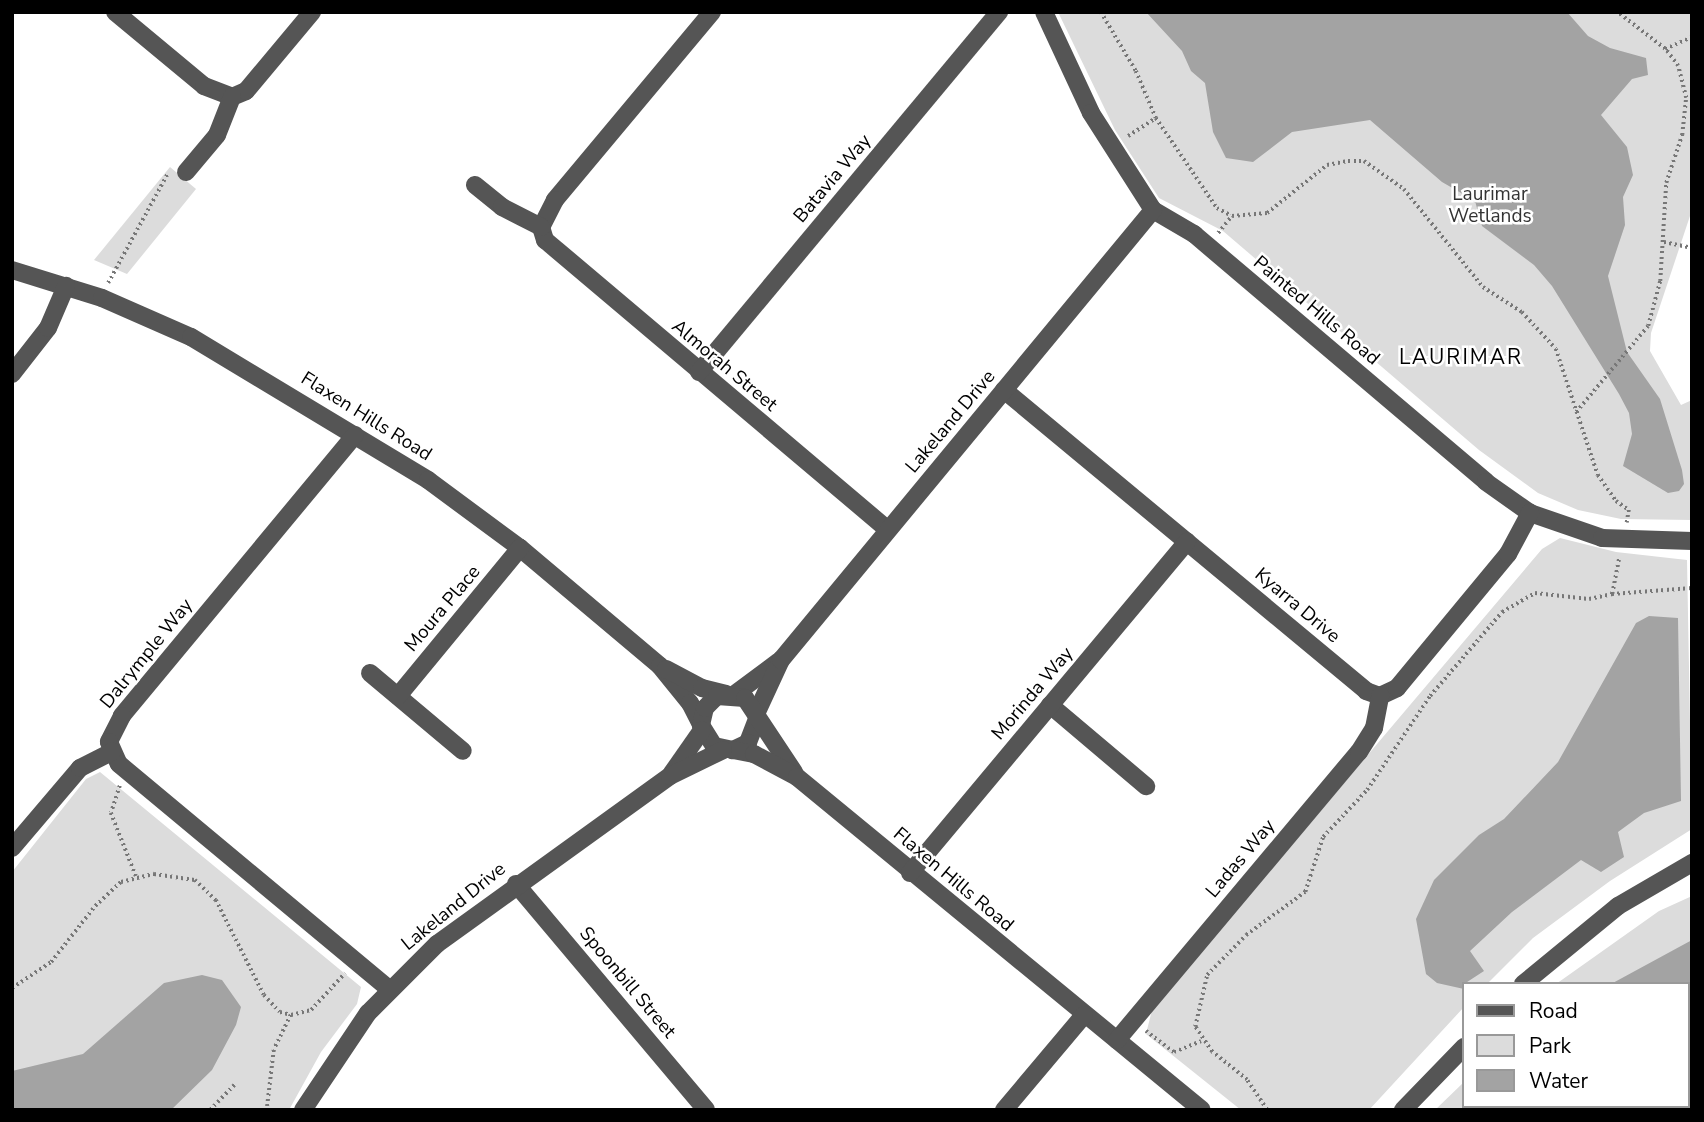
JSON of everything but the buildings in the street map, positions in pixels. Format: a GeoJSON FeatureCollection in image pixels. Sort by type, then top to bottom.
{"type":"FeatureCollection","features":[{"type":"Feature","properties":{"kind":"street"},"geometry":{"type":"LineString","coordinates":[[115,12],[204,86],[232,97],[246,91],[312,12]]}},
{"type":"Feature","properties":{"kind":"street"},"geometry":{"type":"LineString","coordinates":[[475,186],[502,207],[541,227],[555,200],[712,12]]}},
{"type":"Feature","properties":{"kind":"street","name":"Batavia Way"},"geometry":{"type":"LineString","coordinates":[[699,372],[999,12]]}},
{"type":"Feature","properties":{"kind":"street","name":"Painted Hills Road"},"geometry":{"type":"LineString","coordinates":[[1044,12],[1111,146],[1153,211],[1194,234],[1496,489],[1530,513],[1568,529],[1625,541],[1692,541]]}},
{"type":"Feature","properties":{"kind":"street"},"geometry":{"type":"LineString","coordinates":[[181,168],[217,135],[232,97]]}},
{"type":"Feature","properties":{"kind":"street","name":"Lakeland Drive"},"geometry":{"type":"LineString","coordinates":[[757,716],[781,660],[1153,211]]}},
{"type":"Feature","properties":{"kind":"street","name":"Almorah Street"},"geometry":{"type":"LineString","coordinates":[[541,227],[552,250],[888,530]]}},
{"type":"Feature","properties":{"kind":"street","name":"Flaxen Hills Road"},"geometry":{"type":"LineString","coordinates":[[12,270],[102,298],[191,338],[428,480],[520,548],[660,666],[690,703],[702,728]]}},
{"type":"Feature","properties":{"kind":"street"},"geometry":{"type":"LineString","coordinates":[[12,374],[48,328],[66,286]]}},
{"type":"Feature","properties":{"kind":"street","name":"Kyarra Drive"},"geometry":{"type":"LineString","coordinates":[[1004,390],[1366,691],[1380,696]]}},
{"type":"Feature","properties":{"kind":"street","name":"Dalrymple Way"},"geometry":{"type":"LineString","coordinates":[[112,752],[112,731],[122,716],[355,435]]}},
{"type":"Feature","properties":{"kind":"street"},"geometry":{"type":"LineString","coordinates":[[1380,696],[1397,688],[1508,554],[1530,513]]}},
{"type":"Feature","properties":{"kind":"street","name":"Morinda Way"},"geometry":{"type":"LineString","coordinates":[[911,873],[1187,542]]}},
{"type":"Feature","properties":{"kind":"street","name":"Moura Place"},"geometry":{"type":"LineString","coordinates":[[398,696],[520,548]]}},
{"type":"Feature","properties":{"kind":"street","name":"Lakeland Drive"},"geometry":{"type":"LineString","coordinates":[[731,694],[781,660]]}},
{"type":"Feature","properties":{"kind":"street","name":"Flaxen Hills Road"},"geometry":{"type":"LineString","coordinates":[[660,666],[702,688],[731,694]]}},
{"type":"Feature","properties":{"kind":"street"},"geometry":{"type":"LineString","coordinates":[[370,673],[463,751]]}},
{"type":"Feature","properties":{"kind":"street"},"geometry":{"type":"LineString","coordinates":[[731,694],[757,716],[748,743],[728,750],[702,728],[710,701],[731,694]]}},
{"type":"Feature","properties":{"kind":"street","name":"Ladas Way"},"geometry":{"type":"LineString","coordinates":[[1117,1040],[1359,752],[1374,728],[1380,696]]}},
{"type":"Feature","properties":{"kind":"street"},"geometry":{"type":"LineString","coordinates":[[1050,705],[1146,786]]}},
{"type":"Feature","properties":{"kind":"street","name":"Flaxen Hills Road"},"geometry":{"type":"LineString","coordinates":[[757,716],[797,776]]}},
{"type":"Feature","properties":{"kind":"street","name":"Lakeland Drive"},"geometry":{"type":"LineString","coordinates":[[670,776],[702,728]]}},
{"type":"Feature","properties":{"kind":"street","name":"Lakeland Drive"},"geometry":{"type":"LineString","coordinates":[[303,1110],[345,1042],[390,989],[437,944],[516,884],[670,776],[728,750]]}},
{"type":"Feature","properties":{"kind":"street","name":"Flaxen Hills Road"},"geometry":{"type":"LineString","coordinates":[[728,750],[754,754],[797,776],[911,873],[1202,1110]]}},
{"type":"Feature","properties":{"kind":"street"},"geometry":{"type":"LineString","coordinates":[[12,848],[80,768],[112,752],[130,774],[390,989]]}},
{"type":"Feature","properties":{"kind":"street"},"geometry":{"type":"LineString","coordinates":[[1525,982],[1618,906],[1692,863]]}},
{"type":"Feature","properties":{"kind":"street","name":"Spoonbill Street"},"geometry":{"type":"LineString","coordinates":[[516,884],[706,1110]]}},
{"type":"Feature","properties":{"kind":"street"},"geometry":{"type":"LineString","coordinates":[[1004,1110],[1084,1015]]}},
{"type":"Feature","properties":{"kind":"street"},"geometry":{"type":"LineString","coordinates":[[1403,1110],[1462,1049]]}},
{"type":"Feature","properties":{"kind":"path"},"geometry":{"type":"LineString","coordinates":[[1101,12],[1136,71],[1156,118],[1217,208],[1233,216],[1267,213],[1326,165],[1364,161],[1377,167],[1404,189],[1483,287],[1544,332],[1563,366],[1598,475],[1616,501],[1629,510],[1625,541],[1612,594]]}},
{"type":"Feature","properties":{"kind":"path"},"geometry":{"type":"LineString","coordinates":[[1577,412],[1590,401],[1648,326],[1660,281],[1666,183],[1682,135],[1686,98],[1678,66],[1665,49],[1617,12]]}},
{"type":"Feature","properties":{"kind":"path"},"geometry":{"type":"LineString","coordinates":[[1665,49],[1692,37]]}},
{"type":"Feature","properties":{"kind":"path"},"geometry":{"type":"LineString","coordinates":[[1111,146],[1156,118]]}},
{"type":"Feature","properties":{"kind":"path"},"geometry":{"type":"LineString","coordinates":[[102,298],[128,242],[181,168]]}},
{"type":"Feature","properties":{"kind":"path"},"geometry":{"type":"LineString","coordinates":[[1664,242],[1692,248]]}},
{"type":"Feature","properties":{"kind":"path"},"geometry":{"type":"LineString","coordinates":[[1267,1110],[1247,1080],[1201,1041],[1195,1012],[1207,975],[1246,935],[1305,892],[1323,837],[1367,790],[1430,696],[1502,612],[1535,593],[1589,599],[1612,594],[1692,588]]}},
{"type":"Feature","properties":{"kind":"path"},"geometry":{"type":"LineString","coordinates":[[130,774],[113,796],[111,813],[136,877]]}},
{"type":"Feature","properties":{"kind":"path"},"geometry":{"type":"LineString","coordinates":[[12,988],[51,962],[109,892],[136,877],[187,877],[203,885],[223,912],[264,995],[280,1012],[291,1015],[311,1010],[355,961]]}},
{"type":"Feature","properties":{"kind":"path"},"geometry":{"type":"LineString","coordinates":[[267,1110],[274,1051],[291,1015]]}},
{"type":"Feature","properties":{"kind":"path"},"geometry":{"type":"LineString","coordinates":[[1133,1021],[1169,1051],[1181,1051],[1201,1041]]}},
{"type":"Feature","properties":{"kind":"path"},"geometry":{"type":"LineString","coordinates":[[210,1110],[234,1084]]}},
{"type":"Feature","properties":{"kind":"green space","name":"Laurimar Wetlands"},"geometry":{"type":"Polygon","coordinates":[[[1058,12],[1692,12],[1692,210],[1651,333],[1650,351],[1681,405],[1692,400],[1692,520],[1621,519],[1578,510],[1538,493],[1479,450],[1223,231],[1159,198],[1115,130],[1058,12]]]}},
{"type":"Feature","properties":{"kind":"green space"},"geometry":{"type":"Polygon","coordinates":[[[170,167],[196,189],[127,274],[94,260],[170,167]]]}},
{"type":"Feature","properties":{"kind":"green space"},"geometry":{"type":"Polygon","coordinates":[[[1560,538],[1616,552],[1687,560],[1692,829],[1610,881],[1533,938],[1489,982],[1462,982],[1462,1009],[1369,1110],[1241,1110],[1146,1034],[1152,1010],[1542,549],[1560,538]]]}},
{"type":"Feature","properties":{"kind":"green space"},"geometry":{"type":"Polygon","coordinates":[[[100,772],[361,987],[357,1004],[321,1052],[289,1110],[12,1110],[12,872],[86,779],[100,772]]]}},
{"type":"Feature","properties":{"kind":"green space"},"geometry":{"type":"Polygon","coordinates":[[[1692,896],[1692,1110],[1435,1110],[1462,1084],[1462,1108],[1690,1108],[1690,982],[1559,982],[1659,911],[1692,896]]]}},
{"type":"Feature","properties":{"kind":"water"},"geometry":{"type":"Polygon","coordinates":[[[1146,12],[1567,12],[1588,36],[1610,48],[1646,58],[1648,75],[1632,79],[1601,115],[1627,147],[1633,175],[1623,197],[1625,225],[1608,276],[1627,352],[1660,399],[1682,470],[1684,484],[1679,491],[1668,493],[1623,466],[1632,434],[1629,413],[1619,394],[1552,286],[1534,265],[1482,226],[1475,201],[1442,182],[1370,120],[1292,132],[1253,162],[1226,158],[1213,132],[1205,83],[1191,71],[1182,51],[1146,12]]]}},
{"type":"Feature","properties":{"kind":"water"},"geometry":{"type":"Polygon","coordinates":[[[1649,616],[1678,618],[1681,801],[1644,813],[1618,832],[1624,857],[1601,872],[1581,860],[1512,912],[1470,951],[1484,971],[1467,982],[1462,982],[1462,989],[1437,983],[1426,974],[1416,919],[1434,880],[1479,835],[1504,819],[1558,762],[1636,623],[1649,616]]]}},
{"type":"Feature","properties":{"kind":"water"},"geometry":{"type":"Polygon","coordinates":[[[1692,940],[1692,1110],[1626,1108],[1690,1108],[1690,982],[1615,982],[1692,940]]]}},
{"type":"Feature","properties":{"kind":"water"},"geometry":{"type":"Polygon","coordinates":[[[202,975],[222,980],[241,1007],[236,1025],[212,1070],[171,1110],[12,1110],[12,1071],[83,1054],[164,983],[202,975]]]}},
{"type":"Feature","properties":{"kind":"district","name":"LAURIMAR"},"geometry":{"type":"Point","coordinates":[1461,357]}}]}
